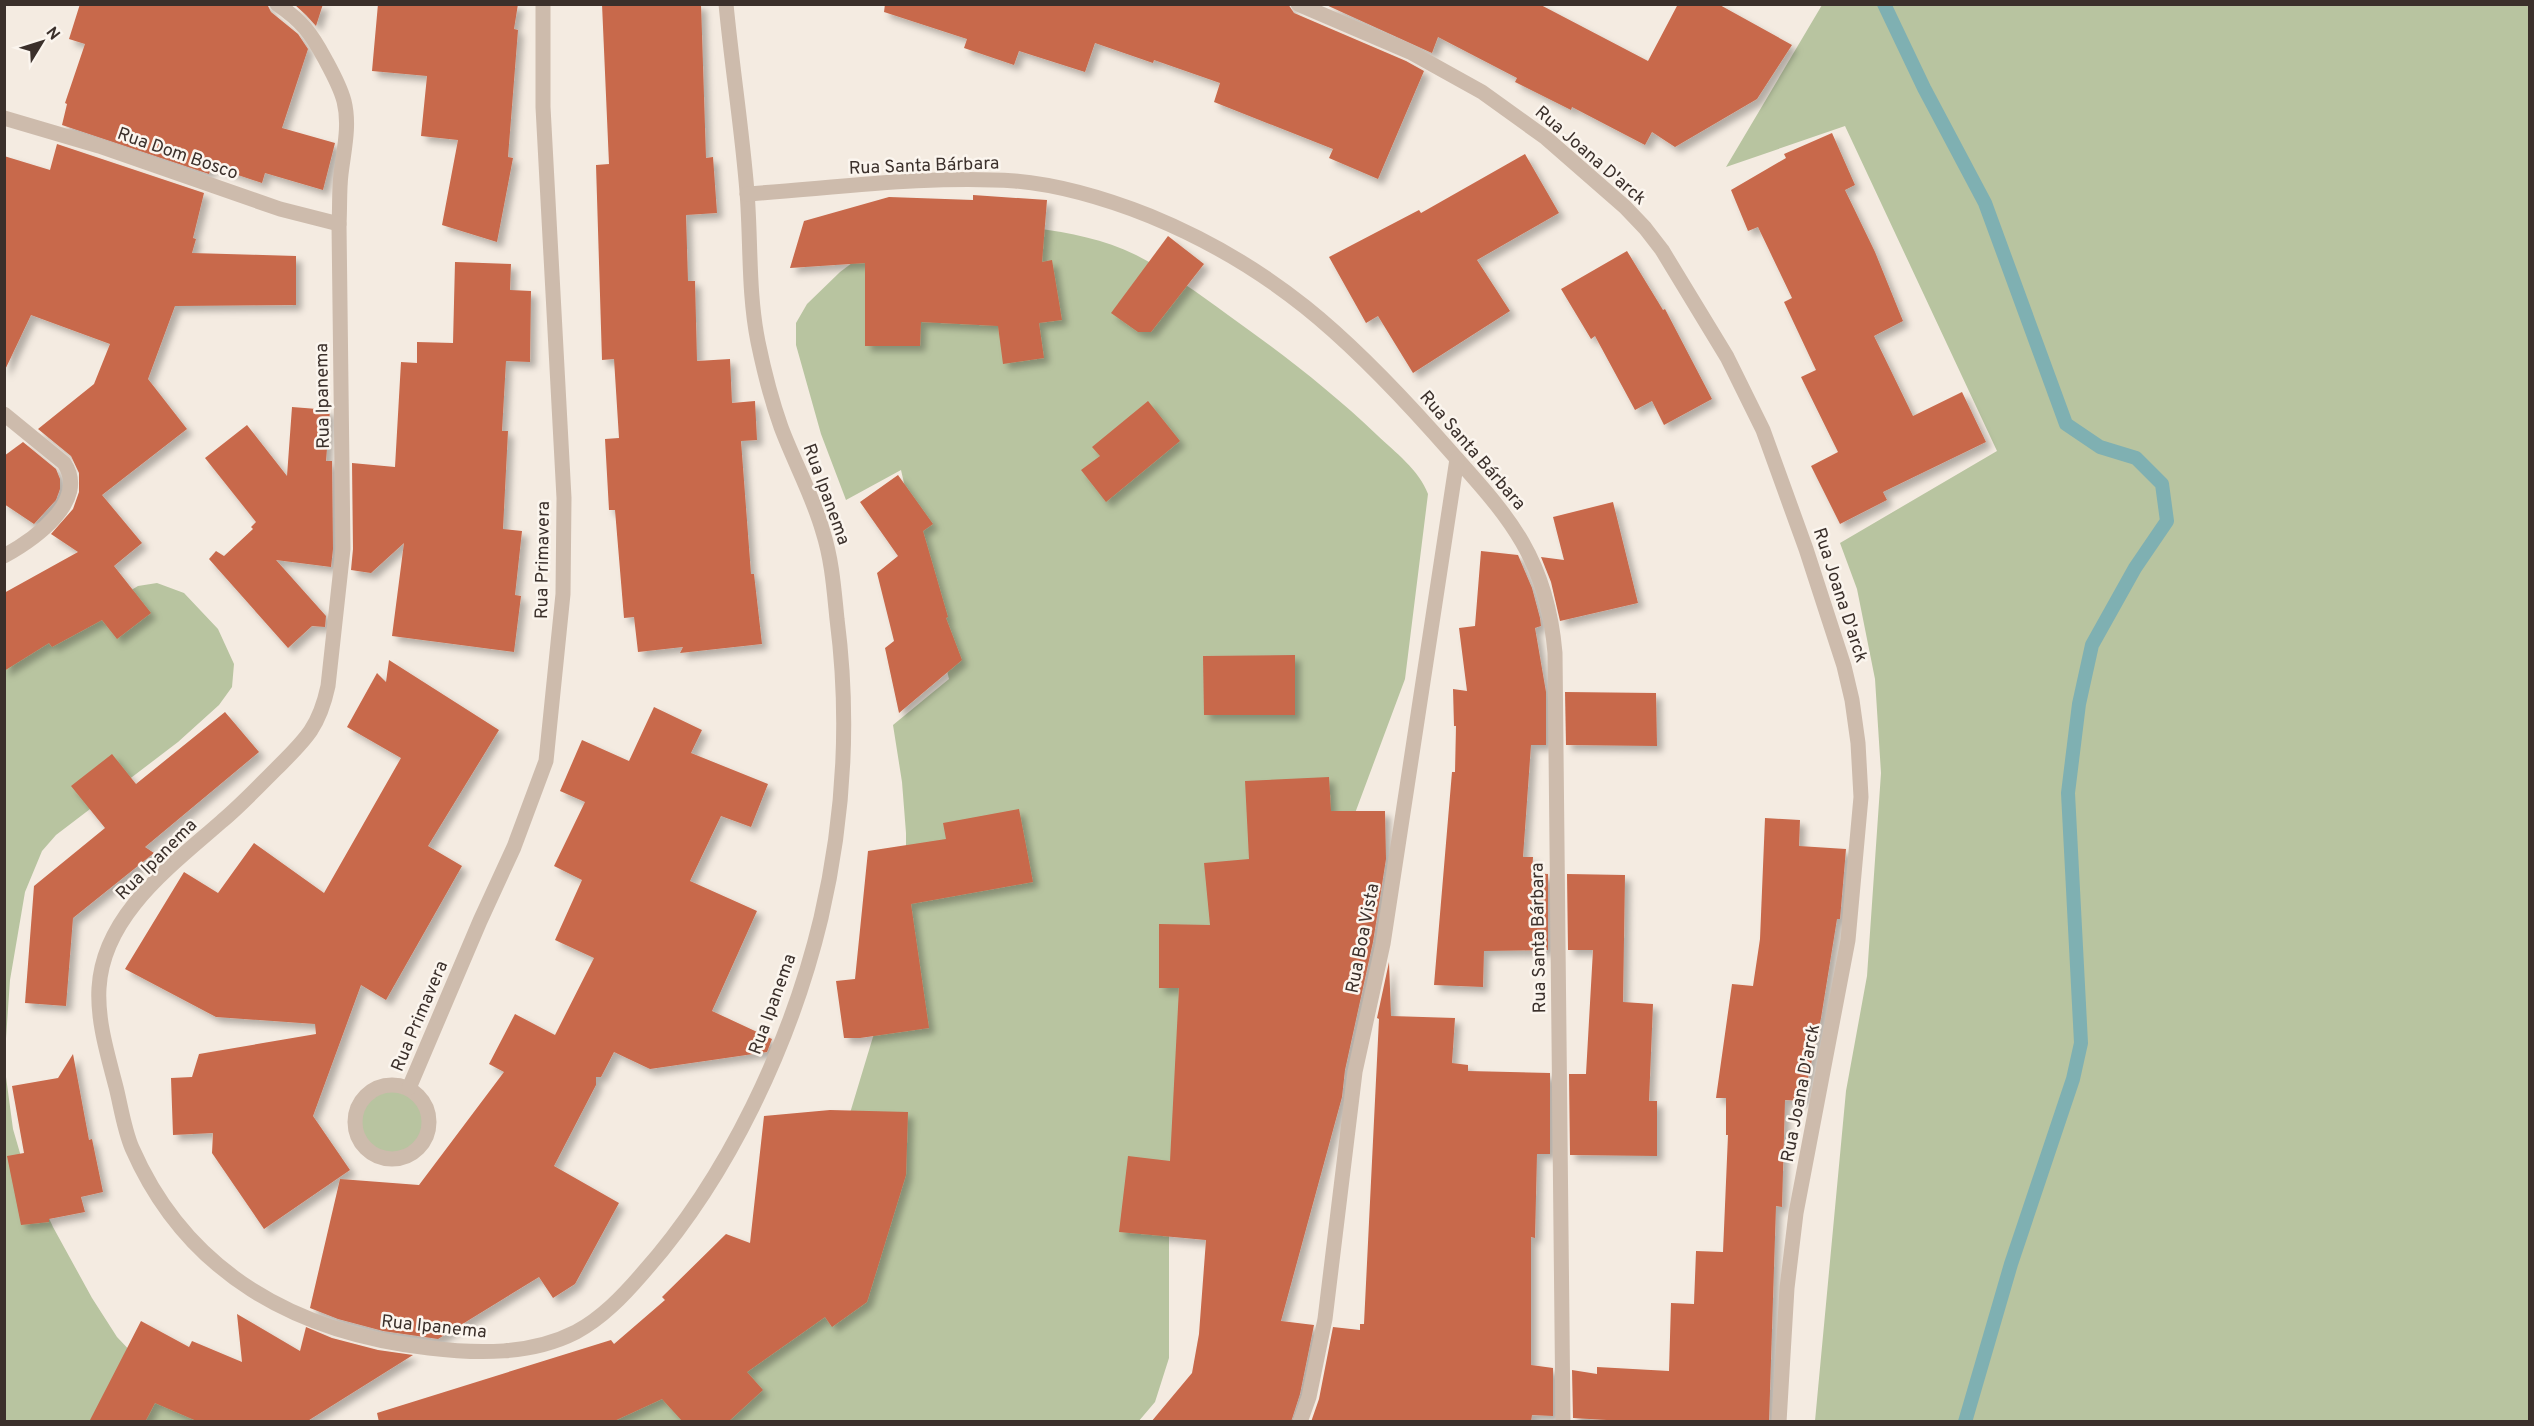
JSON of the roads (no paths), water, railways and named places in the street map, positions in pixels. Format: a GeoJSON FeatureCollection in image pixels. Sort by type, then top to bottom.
{"type":"FeatureCollection","features":[{"type":"Feature","properties":{"kind":"street","name":"Rua Ipanema"},"geometry":{"type":"LineString","coordinates":[[277,4],[299,19],[312,35],[335,78],[344,101],[346,148],[341,174],[339,224],[343,549],[339,604],[324,707],[309,735],[243,802],[157,880],[118,927],[106,950],[101,969],[98,995],[102,1028],[130,1143],[153,1187],[178,1224],[209,1259],[244,1285],[288,1312],[341,1330],[390,1344],[492,1352],[526,1349],[579,1331],[604,1314],[675,1237],[719,1169],[780,1045],[804,984],[822,915],[833,855],[844,766],[843,674],[832,574],[824,534],[769,390],[757,334],[749,273],[747,194],[726,4]]}},
{"type":"Feature","properties":{"kind":"street","name":"Rua Primavera"},"geometry":{"type":"LineString","coordinates":[[409,1088],[514,847],[546,760],[563,594],[564,498],[544,129],[543,4]]}},
{"type":"Feature","properties":{"kind":"street","name":"Rua Joana D'arck"},"geometry":{"type":"LineString","coordinates":[[1298,4],[1410,52],[1482,92],[1546,138],[1625,207],[1645,228],[1677,274],[1727,357],[1763,430],[1806,549],[1844,666],[1852,700],[1858,743],[1861,798],[1848,940],[1796,1213],[1787,1288],[1779,1422]]}},
{"type":"Feature","properties":{"kind":"street","name":"Rua Dom Bosco"},"geometry":{"type":"LineString","coordinates":[[4,118],[99,146],[280,208],[339,224]]}},
{"type":"Feature","properties":{"kind":"street","name":"Rua Santa Bárbara"},"geometry":{"type":"LineString","coordinates":[[747,194],[947,180],[1019,181],[1088,195],[1124,206],[1188,231],[1252,267],[1283,288],[1332,328],[1400,395],[1483,488],[1521,538],[1538,573],[1553,630],[1563,1422]]}},
{"type":"Feature","properties":{"kind":"street"},"geometry":{"type":"LineString","coordinates":[[4,414],[64,463],[70,472],[71,482],[65,502],[47,527],[31,540],[4,556]]}},
{"type":"Feature","properties":{"kind":"street","name":"Rua Boa Vista"},"geometry":{"type":"LineString","coordinates":[[1300,1422],[1309,1397],[1325,1319],[1355,1072],[1383,944],[1457,459]]}},
{"type":"Feature","properties":{"kind":"street"},"geometry":{"type":"LineString","coordinates":[[385,1085],[409,1088],[426,1106],[429,1130],[425,1141],[417,1151],[406,1157],[382,1158],[362,1144],[356,1132],[357,1108],[373,1089],[385,1085]]}},
{"type":"Feature","properties":{"kind":"waterway"},"geometry":{"type":"LineString","coordinates":[[1884,4],[1924,88],[1985,203],[2066,424],[2100,447],[2136,458],[2162,484],[2167,521],[2135,568],[2092,645],[2079,704],[2068,793],[2081,1043],[2073,1079],[2011,1264],[1965,1422]]}}]}
